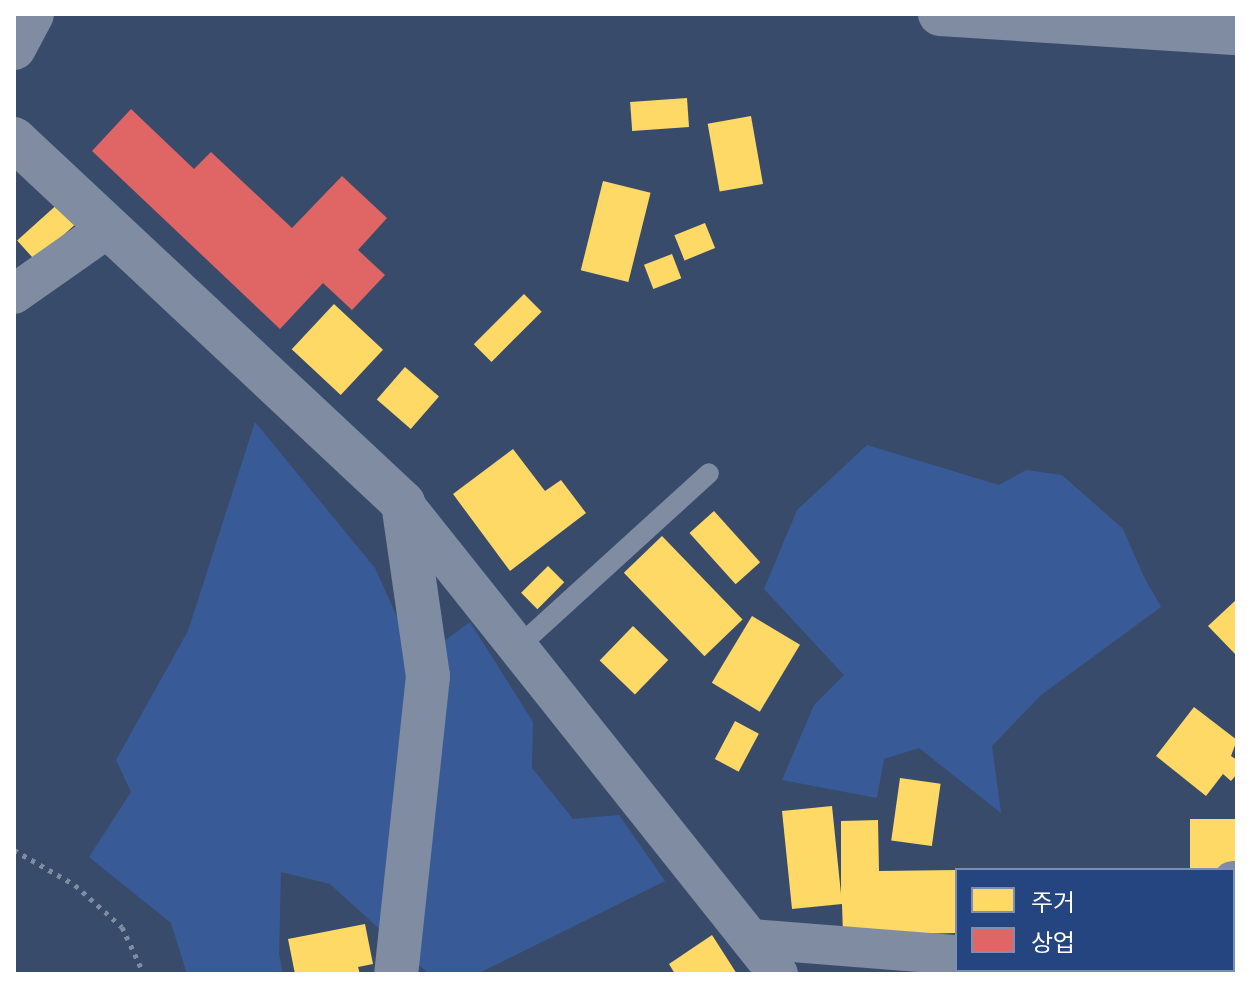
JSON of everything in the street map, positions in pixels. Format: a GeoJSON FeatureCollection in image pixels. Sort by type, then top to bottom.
{"type":"FeatureCollection","features":[{"type":"Feature","properties":{"kind":"street"},"geometry":{"type":"LineString","coordinates":[[14,48],[32,14]]}},
{"type":"Feature","properties":{"kind":"street"},"geometry":{"type":"LineString","coordinates":[[940,14],[1237,33]]}},
{"type":"Feature","properties":{"kind":"street"},"geometry":{"type":"LineString","coordinates":[[14,139],[403,503],[778,974]]}},
{"type":"Feature","properties":{"kind":"street"},"geometry":{"type":"LineString","coordinates":[[14,294],[108,228]]}},
{"type":"Feature","properties":{"kind":"street"},"geometry":{"type":"LineString","coordinates":[[396,974],[428,676],[403,503]]}},
{"type":"Feature","properties":{"kind":"street"},"geometry":{"type":"LineString","coordinates":[[752,939],[955,955]]}},
{"type":"Feature","properties":{"kind":"lane"},"geometry":{"type":"LineString","coordinates":[[518,647],[709,473]]}},
{"type":"Feature","properties":{"kind":"path"},"geometry":{"type":"LineString","coordinates":[[14,850],[75,885],[122,927],[144,974]]}},
{"type":"Feature","properties":{"kind":"shaded area"},"geometry":{"type":"Polygon","coordinates":[[[255,422],[375,568],[417,661],[470,622],[533,722],[532,768],[573,819],[619,815],[665,881],[477,974],[429,974],[330,884],[281,872],[279,954],[283,974],[187,974],[171,923],[89,857],[131,792],[116,760],[188,631],[255,422]]]}},
{"type":"Feature","properties":{"kind":"shaded area"},"geometry":{"type":"Polygon","coordinates":[[[867,445],[999,485],[1026,470],[1062,475],[1123,529],[1161,607],[1041,695],[992,746],[1001,813],[919,748],[884,759],[877,798],[782,780],[814,705],[844,675],[764,589],[797,510],[867,445]]]}},
{"type":"Feature","properties":{"kind":"building: 주거"},"geometry":{"type":"Polygon","coordinates":[[[687,98],[689,127],[632,131],[630,102],[687,98]]]}},
{"type":"Feature","properties":{"kind":"building: 주거"},"geometry":{"type":"Polygon","coordinates":[[[751,116],[763,184],[720,192],[708,124],[751,116]]]}},
{"type":"Feature","properties":{"kind":"building: 주거"},"geometry":{"type":"Polygon","coordinates":[[[603,181],[651,193],[628,282],[581,270],[603,181]]]}},
{"type":"Feature","properties":{"kind":"building: 주거"},"geometry":{"type":"Polygon","coordinates":[[[61,201],[79,221],[35,261],[17,240],[61,201]]]}},
{"type":"Feature","properties":{"kind":"building: 주거"},"geometry":{"type":"Polygon","coordinates":[[[705,223],[715,248],[685,260],[674,235],[705,223]]]}},
{"type":"Feature","properties":{"kind":"building: 주거"},"geometry":{"type":"Polygon","coordinates":[[[672,254],[681,278],[653,289],[644,265],[672,254]]]}},
{"type":"Feature","properties":{"kind":"building: 주거"},"geometry":{"type":"Polygon","coordinates":[[[524,294],[542,312],[491,362],[474,344],[524,294]]]}},
{"type":"Feature","properties":{"kind":"building: 주거"},"geometry":{"type":"Polygon","coordinates":[[[334,304],[383,350],[341,395],[292,349],[334,304]]]}},
{"type":"Feature","properties":{"kind":"building: 주거"},"geometry":{"type":"Polygon","coordinates":[[[405,367],[439,397],[411,429],[377,399],[405,367]]]}},
{"type":"Feature","properties":{"kind":"building: 주거"},"geometry":{"type":"Polygon","coordinates":[[[513,449],[545,491],[561,480],[586,513],[510,571],[453,494],[513,449]]]}},
{"type":"Feature","properties":{"kind":"building: 주거"},"geometry":{"type":"Polygon","coordinates":[[[714,511],[760,562],[736,584],[689,533],[714,511]]]}},
{"type":"Feature","properties":{"kind":"building: 주거"},"geometry":{"type":"Polygon","coordinates":[[[662,536],[743,619],[704,656],[624,573],[662,536]]]}},
{"type":"Feature","properties":{"kind":"building: 주거"},"geometry":{"type":"Polygon","coordinates":[[[548,566],[564,582],[537,609],[521,593],[548,566]]]}},
{"type":"Feature","properties":{"kind":"building: 주거"},"geometry":{"type":"Polygon","coordinates":[[[1237,599],[1237,656],[1208,626],[1237,599]]]}},
{"type":"Feature","properties":{"kind":"building: 주거"},"geometry":{"type":"Polygon","coordinates":[[[752,616],[800,645],[760,712],[712,683],[752,616]]]}},
{"type":"Feature","properties":{"kind":"building: 주거"},"geometry":{"type":"Polygon","coordinates":[[[633,626],[668,660],[635,695],[600,661],[633,626]]]}},
{"type":"Feature","properties":{"kind":"building: 주거"},"geometry":{"type":"Polygon","coordinates":[[[1194,707],[1237,740],[1231,756],[1237,760],[1237,774],[1231,781],[1223,774],[1206,796],[1156,756],[1194,707]]]}},
{"type":"Feature","properties":{"kind":"building: 주거"},"geometry":{"type":"Polygon","coordinates":[[[735,721],[759,734],[739,772],[715,759],[735,721]]]}},
{"type":"Feature","properties":{"kind":"building: 주거"},"geometry":{"type":"Polygon","coordinates":[[[900,778],[941,784],[932,846],[891,840],[900,778]]]}},
{"type":"Feature","properties":{"kind":"building: 주거"},"geometry":{"type":"Polygon","coordinates":[[[832,806],[841,894],[841,821],[878,820],[879,871],[955,870],[955,933],[843,935],[842,904],[792,909],[782,811],[832,806]]]}},
{"type":"Feature","properties":{"kind":"building: 주거"},"geometry":{"type":"Polygon","coordinates":[[[1190,819],[1237,819],[1237,868],[1190,868],[1190,819]]]}},
{"type":"Feature","properties":{"kind":"building: 주거"},"geometry":{"type":"Polygon","coordinates":[[[365,924],[373,964],[358,967],[360,974],[295,974],[288,939],[365,924]]]}},
{"type":"Feature","properties":{"kind":"building: 주거"},"geometry":{"type":"Polygon","coordinates":[[[712,935],[737,974],[675,974],[669,964],[712,935]]]}},
{"type":"Feature","properties":{"kind":"building: 주거"},"geometry":{"type":"Polygon","coordinates":[[[1000,972],[1001,974],[960,974],[1000,972]]]}},
{"type":"Feature","properties":{"kind":"building: 상업"},"geometry":{"type":"Polygon","coordinates":[[[131,109],[194,169],[211,152],[292,228],[342,176],[387,218],[358,250],[385,275],[352,310],[323,283],[280,329],[92,151],[131,109]]]}}]}
